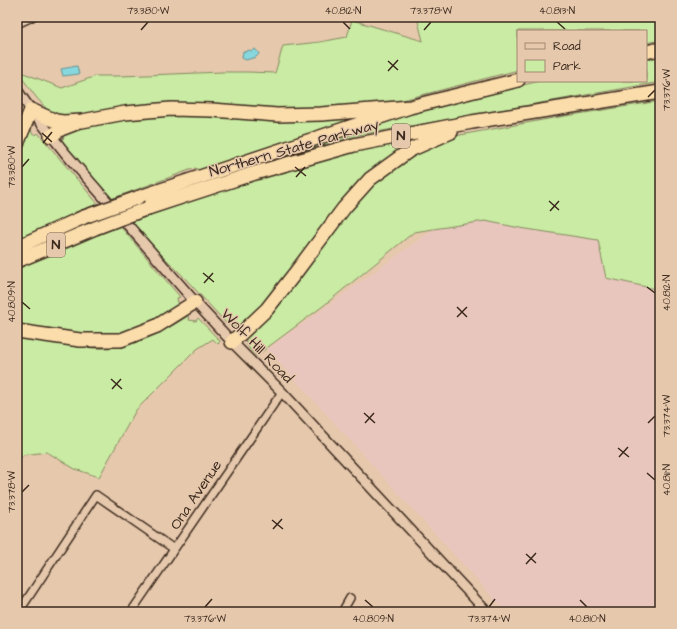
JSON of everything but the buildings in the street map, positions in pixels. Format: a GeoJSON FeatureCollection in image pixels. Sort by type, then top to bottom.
{"type":"FeatureCollection","features":[{"type":"Feature","properties":{"kind":"highway"},"geometry":{"type":"LineString","coordinates":[[647,52],[660,49]]}},
{"type":"Feature","properties":{"kind":"highway","name":"Northern State Parkway"},"geometry":{"type":"LineString","coordinates":[[17,247],[84,218],[137,198],[410,107],[517,80]]}},
{"type":"Feature","properties":{"kind":"highway","name":"Northern State Parkway"},"geometry":{"type":"LineString","coordinates":[[17,261],[95,228],[148,208],[255,173],[354,145],[472,122],[660,92]]}},
{"type":"Feature","properties":{"kind":"highway"},"geometry":{"type":"LineString","coordinates":[[17,144],[31,110],[56,121],[63,122],[82,121],[125,113],[171,109],[212,110],[277,115],[322,114],[410,107]]}},
{"type":"Feature","properties":{"kind":"highway"},"geometry":{"type":"LineString","coordinates":[[51,136],[61,129],[82,121]]}},
{"type":"Feature","properties":{"kind":"highway"},"geometry":{"type":"LineString","coordinates":[[232,342],[267,309],[344,208],[370,179],[410,150],[472,122]]}},
{"type":"Feature","properties":{"kind":"highway"},"geometry":{"type":"LineString","coordinates":[[17,331],[80,340],[121,340],[157,326],[195,302]]}},
{"type":"Feature","properties":{"kind":"street"},"geometry":{"type":"LineString","coordinates":[[17,24],[32,17]]}},
{"type":"Feature","properties":{"kind":"street","name":"Wolf Hill Road"},"geometry":{"type":"LineString","coordinates":[[17,90],[66,154],[195,302],[282,392],[487,612]]}},
{"type":"Feature","properties":{"kind":"street","name":"Ona Avenue"},"geometry":{"type":"LineString","coordinates":[[131,612],[282,392]]}},
{"type":"Feature","properties":{"kind":"street"},"geometry":{"type":"LineString","coordinates":[[20,609],[96,495],[174,549]]}},
{"type":"Feature","properties":{"kind":"street"},"geometry":{"type":"LineString","coordinates":[[342,612],[350,598]]}},
{"type":"Feature","properties":{"kind":"shaded area"},"geometry":{"type":"Polygon","coordinates":[[[660,146],[660,612],[506,612],[267,349],[545,149],[660,146]]]}},
{"type":"Feature","properties":{"kind":"green space"},"geometry":{"type":"Polygon","coordinates":[[[417,17],[660,17],[660,40],[647,43],[647,30],[517,30],[517,70],[391,103],[335,109],[69,119],[52,115],[36,97],[17,71],[17,67],[21,72],[62,88],[96,76],[223,72],[275,73],[283,46],[347,37],[352,20],[423,41],[417,17]]]}},
{"type":"Feature","properties":{"kind":"green space"},"geometry":{"type":"Polygon","coordinates":[[[660,53],[660,82],[359,135],[257,165],[393,119],[536,82],[647,82],[647,56],[660,53]]]}},
{"type":"Feature","properties":{"kind":"green space"},"geometry":{"type":"Polygon","coordinates":[[[660,101],[660,290],[606,278],[598,240],[485,221],[414,232],[323,306],[256,356],[247,346],[246,338],[243,337],[367,187],[401,160],[436,143],[460,135],[660,101]]]}},
{"type":"Feature","properties":{"kind":"green space"},"geometry":{"type":"Polygon","coordinates":[[[162,112],[350,115],[351,118],[341,123],[199,170],[195,168],[108,200],[61,140],[64,138],[61,134],[66,131],[100,122],[162,112]]]}},
{"type":"Feature","properties":{"kind":"green space"},"geometry":{"type":"Polygon","coordinates":[[[31,129],[32,133],[36,135],[38,133],[98,204],[75,212],[76,214],[17,239],[17,148],[27,130],[31,129]]]}},
{"type":"Feature","properties":{"kind":"green space"},"geometry":{"type":"Polygon","coordinates":[[[426,135],[398,153],[265,306],[237,329],[236,327],[227,324],[131,222],[278,171],[346,152],[426,135]]]}},
{"type":"Feature","properties":{"kind":"green space"},"geometry":{"type":"Polygon","coordinates":[[[120,226],[180,297],[177,298],[178,306],[180,307],[135,331],[107,337],[17,327],[17,266],[25,262],[29,264],[40,260],[120,226]]]}},
{"type":"Feature","properties":{"kind":"green space"},"geometry":{"type":"Polygon","coordinates":[[[188,316],[189,320],[196,321],[198,318],[220,341],[218,344],[213,339],[197,349],[136,410],[99,477],[75,469],[47,452],[23,455],[17,462],[17,335],[36,337],[84,347],[119,347],[155,335],[188,316]]]}},
{"type":"Feature","properties":{"kind":"water"},"geometry":{"type":"Polygon","coordinates":[[[255,49],[259,54],[256,57],[246,60],[242,58],[243,51],[251,51],[255,49]]]}},
{"type":"Feature","properties":{"kind":"water"},"geometry":{"type":"Polygon","coordinates":[[[77,66],[79,74],[63,76],[61,69],[77,66]]]}}]}
